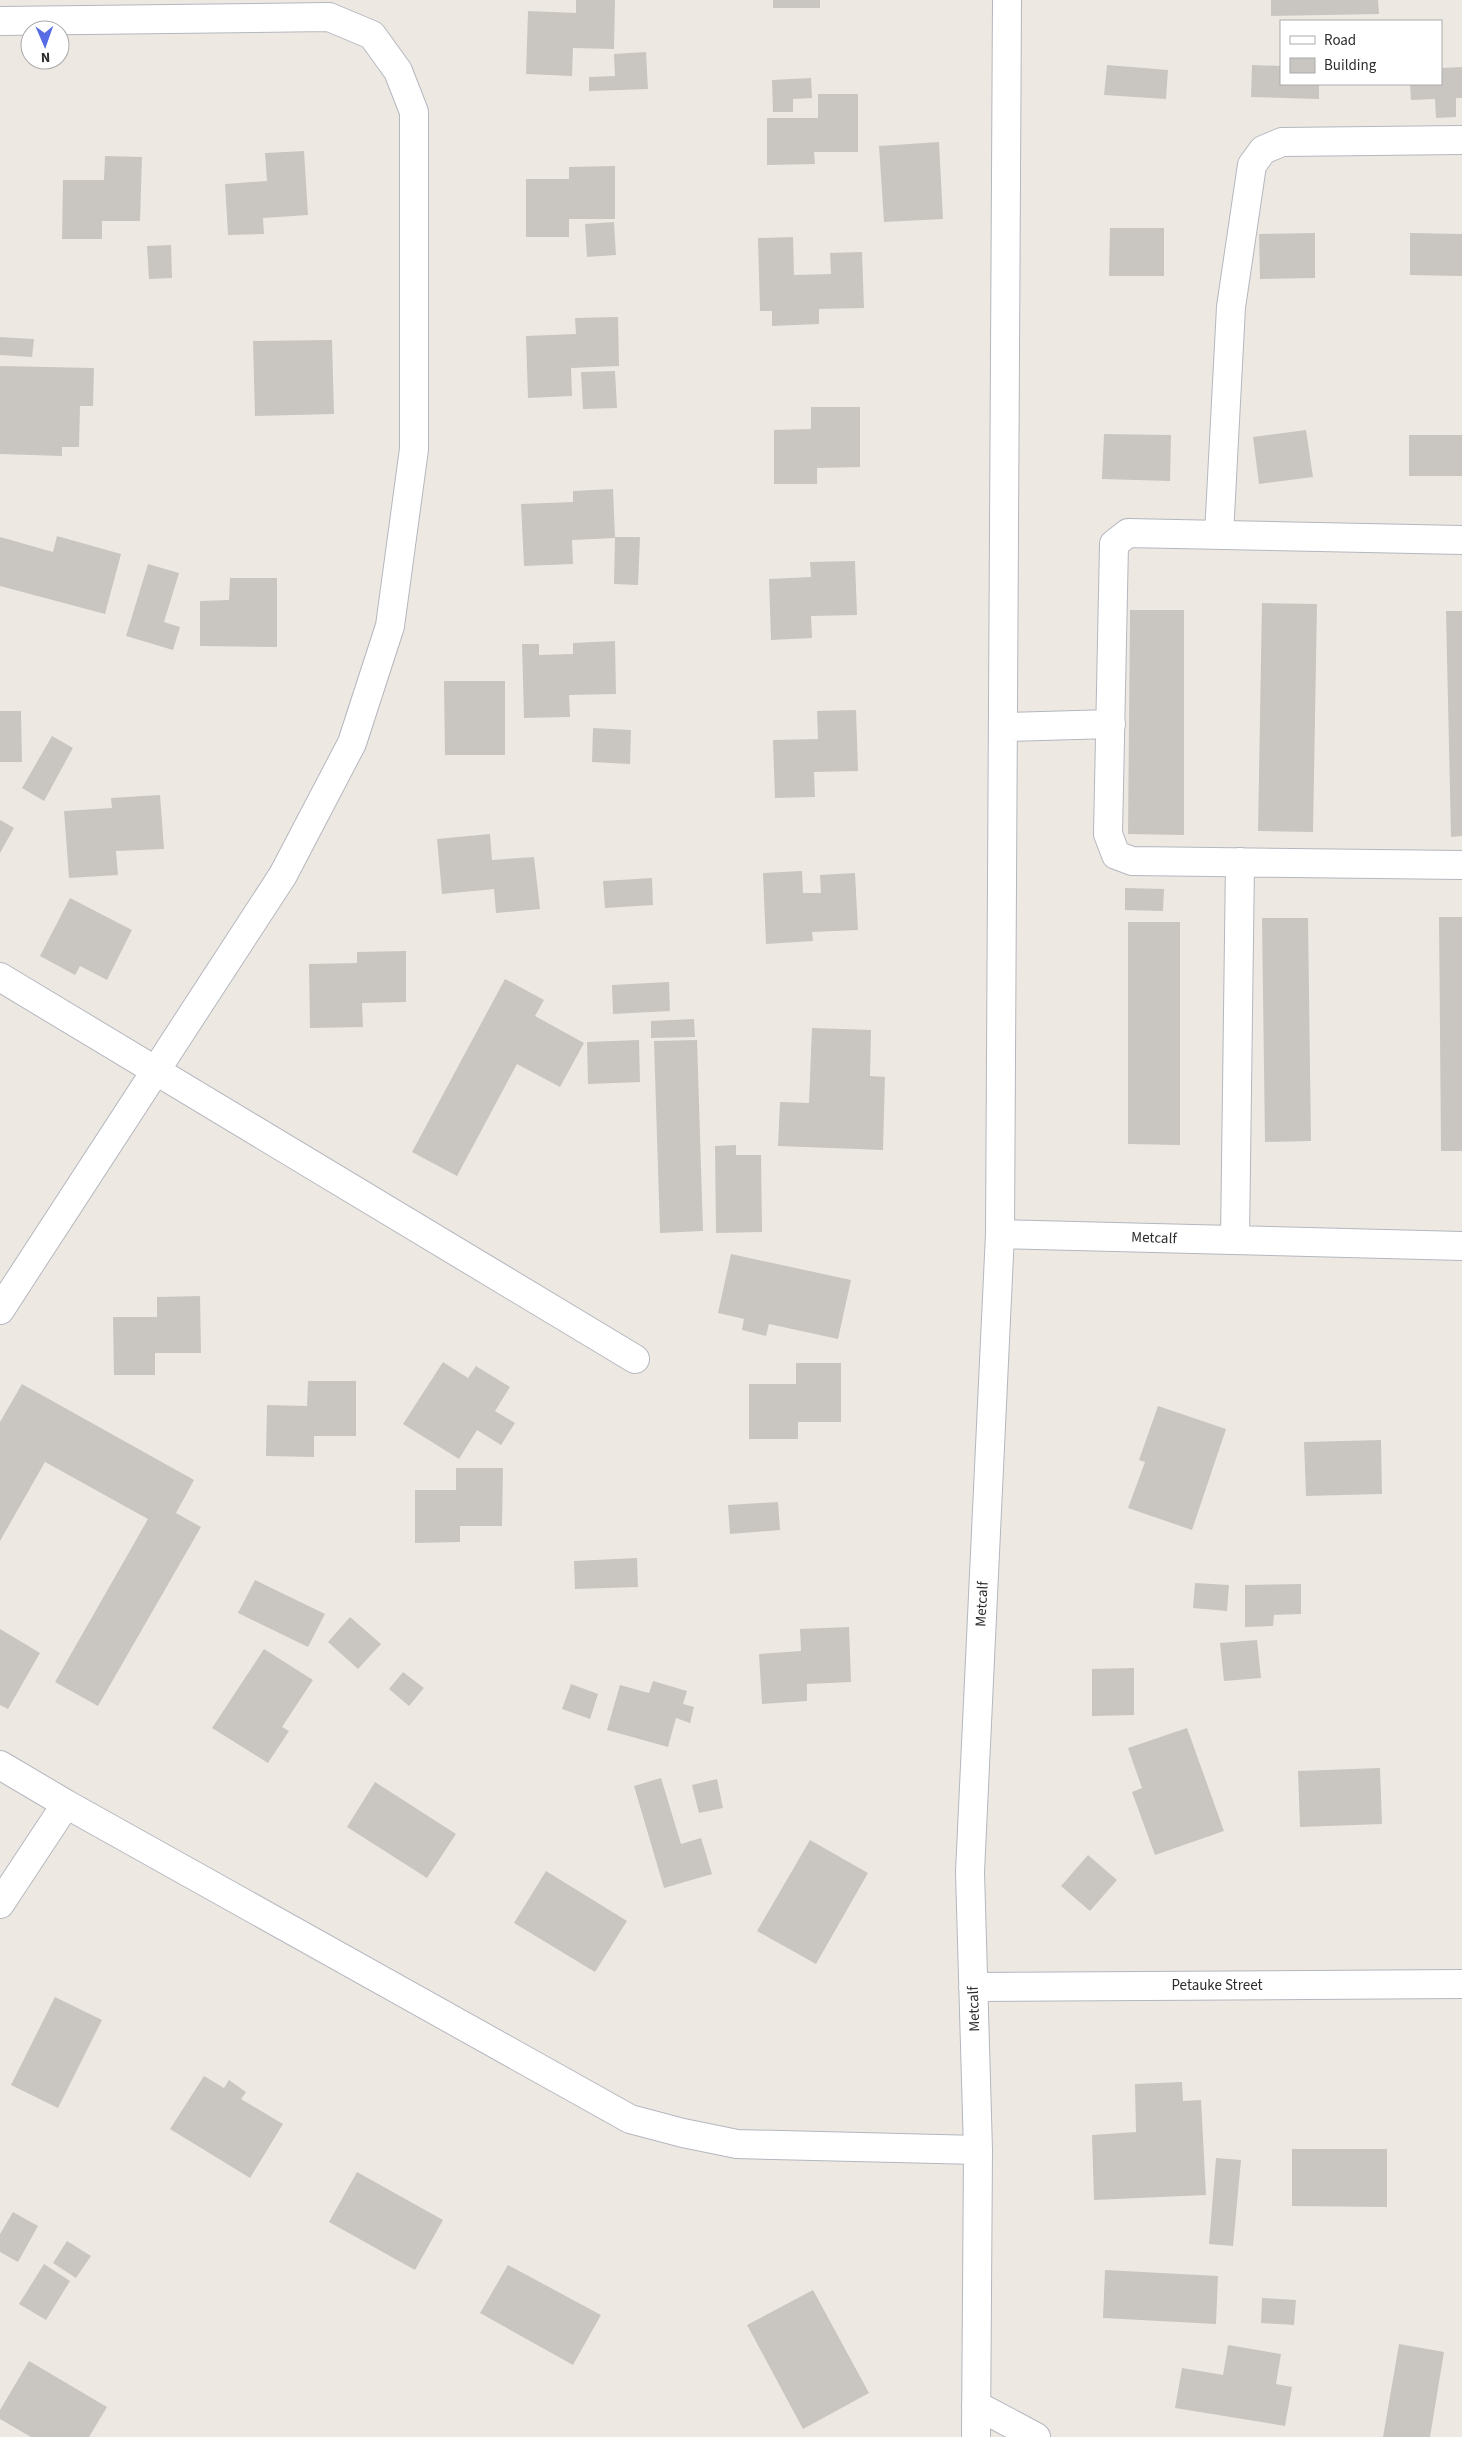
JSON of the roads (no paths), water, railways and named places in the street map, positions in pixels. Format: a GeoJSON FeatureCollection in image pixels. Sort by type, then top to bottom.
{"type":"FeatureCollection","features":[{"type":"Feature","properties":{"kind":"street"},"geometry":{"type":"LineString","coordinates":[[1000,1234],[1007,0]]}},
{"type":"Feature","properties":{"kind":"street"},"geometry":{"type":"LineString","coordinates":[[0,21],[329,17],[372,35],[398,71],[414,112],[414,449],[390,626],[352,743],[287,866],[0,1310]]}},
{"type":"Feature","properties":{"kind":"street"},"geometry":{"type":"LineString","coordinates":[[1218,535],[1231,307],[1252,166],[1263,150],[1282,142],[1462,140]]}},
{"type":"Feature","properties":{"kind":"street"},"geometry":{"type":"LineString","coordinates":[[1462,540],[1128,534],[1114,544],[1108,834],[1116,855],[1132,861],[1462,865]]}},
{"type":"Feature","properties":{"kind":"street"},"geometry":{"type":"LineString","coordinates":[[1004,728],[1111,724]]}},
{"type":"Feature","properties":{"kind":"street"},"geometry":{"type":"LineString","coordinates":[[1235,1240],[1240,862]]}},
{"type":"Feature","properties":{"kind":"street"},"geometry":{"type":"LineString","coordinates":[[0,977],[156,1069],[635,1359]]}},
{"type":"Feature","properties":{"kind":"street","name":"Metcalf"},"geometry":{"type":"LineString","coordinates":[[976,2437],[978,2150],[970,1872],[1000,1234],[1462,1246]]}},
{"type":"Feature","properties":{"kind":"street"},"geometry":{"type":"LineString","coordinates":[[0,1765],[66,1804],[630,2118],[683,2133],[738,2144],[978,2150]]}},
{"type":"Feature","properties":{"kind":"street"},"geometry":{"type":"LineString","coordinates":[[0,1904],[66,1804]]}},
{"type":"Feature","properties":{"kind":"street","name":"Petauke Street"},"geometry":{"type":"LineString","coordinates":[[973,1987],[1462,1984]]}},
{"type":"Feature","properties":{"kind":"street"},"geometry":{"type":"LineString","coordinates":[[976,2405],[1036,2437]]}}]}
